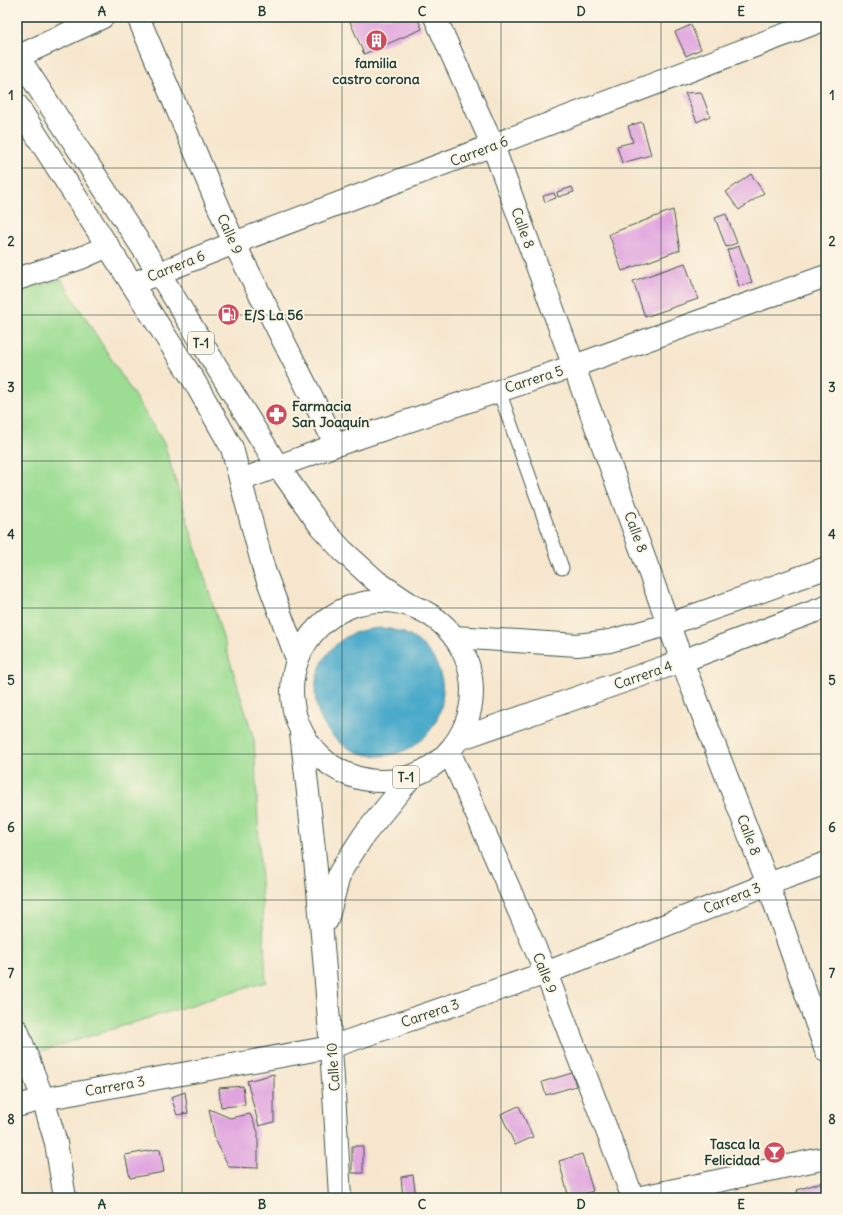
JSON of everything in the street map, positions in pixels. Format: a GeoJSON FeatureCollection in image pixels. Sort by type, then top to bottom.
{"type":"FeatureCollection","features":[{"type":"Feature","properties":{"kind":"main road"},"geometry":{"type":"LineString","coordinates":[[17,56],[103,17]]}},
{"type":"Feature","properties":{"kind":"main road","name":"Calle 9"},"geometry":{"type":"LineString","coordinates":[[138,17],[234,243],[336,444]]}},
{"type":"Feature","properties":{"kind":"main road","name":"Calle 8"},"geometry":{"type":"LineString","coordinates":[[435,17],[493,146],[670,624],[682,661],[768,884],[826,1051]]}},
{"type":"Feature","properties":{"kind":"main road","name":"Carrera 6"},"geometry":{"type":"LineString","coordinates":[[132,284],[234,243],[826,19]]}},
{"type":"Feature","properties":{"kind":"main road","name":"T-1"},"geometry":{"type":"LineString","coordinates":[[17,56],[159,274],[277,465],[321,527],[343,551],[376,581],[413,606],[436,618],[455,637],[468,661],[473,687],[470,714],[454,745],[426,770],[412,776],[387,781],[361,779],[337,769],[316,754],[301,733],[293,709],[291,684],[297,660],[311,635],[332,616],[358,604],[386,601],[413,606]]}},
{"type":"Feature","properties":{"kind":"main road","name":"T-1"},"geometry":{"type":"LineString","coordinates":[[17,105],[220,424],[232,448],[264,570],[297,660]]}},
{"type":"Feature","properties":{"kind":"main road"},"geometry":{"type":"LineString","coordinates":[[17,279],[81,258],[108,246]]}},
{"type":"Feature","properties":{"kind":"main road","name":"Carrera 5"},"geometry":{"type":"LineString","coordinates":[[241,480],[277,465],[336,444],[574,366],[826,276]]}},
{"type":"Feature","properties":{"kind":"main road"},"geometry":{"type":"LineString","coordinates":[[455,637],[577,645],[610,641],[670,624],[826,568]]}},
{"type":"Feature","properties":{"kind":"main road","name":"Carrera 4"},"geometry":{"type":"LineString","coordinates":[[454,745],[826,607]]}},
{"type":"Feature","properties":{"kind":"main road","name":"Calle 10"},"geometry":{"type":"LineString","coordinates":[[301,733],[314,833],[324,937],[340,1198]]}},
{"type":"Feature","properties":{"kind":"main road","name":"Calle 9"},"geometry":{"type":"LineString","coordinates":[[454,745],[546,973],[633,1198]]}},
{"type":"Feature","properties":{"kind":"main road","name":"Calle 10"},"geometry":{"type":"LineString","coordinates":[[324,937],[330,904],[340,872],[364,835],[412,776]]}},
{"type":"Feature","properties":{"kind":"main road","name":"Carrera 3"},"geometry":{"type":"LineString","coordinates":[[17,1106],[43,1099],[331,1047],[546,973],[768,884],[826,863]]}},
{"type":"Feature","properties":{"kind":"main road"},"geometry":{"type":"LineString","coordinates":[[17,1030],[43,1099],[56,1143],[66,1198]]}},
{"type":"Feature","properties":{"kind":"main road"},"geometry":{"type":"LineString","coordinates":[[637,1198],[826,1158]]}},
{"type":"Feature","properties":{"kind":"lane"},"geometry":{"type":"LineString","coordinates":[[499,391],[562,568]]}},
{"type":"Feature","properties":{"kind":"green space"},"geometry":{"type":"Polygon","coordinates":[[[61,279],[164,443],[254,740],[266,982],[35,1053],[17,1001],[17,292],[61,279]]]}},
{"type":"Feature","properties":{"kind":"water"},"geometry":{"type":"Polygon","coordinates":[[[379,628],[403,633],[424,647],[438,668],[443,692],[438,716],[424,737],[403,751],[379,756],[355,751],[334,737],[320,716],[315,692],[320,668],[334,647],[355,633],[379,628]]]}},
{"type":"Feature","properties":{"kind":"building","name":"familia castro corona"},"geometry":{"type":"Polygon","coordinates":[[[348,17],[417,17],[422,29],[364,54],[348,17]]]}},
{"type":"Feature","properties":{"kind":"building"},"geometry":{"type":"Polygon","coordinates":[[[691,25],[701,49],[686,56],[675,32],[691,25]]]}},
{"type":"Feature","properties":{"kind":"building"},"geometry":{"type":"Polygon","coordinates":[[[701,92],[710,116],[697,122],[685,93],[701,92]]]}},
{"type":"Feature","properties":{"kind":"building"},"geometry":{"type":"Polygon","coordinates":[[[642,122],[651,155],[622,163],[617,146],[633,142],[628,126],[642,122]]]}},
{"type":"Feature","properties":{"kind":"building"},"geometry":{"type":"Polygon","coordinates":[[[751,174],[764,193],[739,210],[726,192],[751,174]]]}},
{"type":"Feature","properties":{"kind":"building"},"geometry":{"type":"Polygon","coordinates":[[[572,187],[574,192],[558,197],[557,192],[572,187]]]}},
{"type":"Feature","properties":{"kind":"building"},"geometry":{"type":"Polygon","coordinates":[[[554,193],[556,198],[545,202],[543,196],[554,193]]]}},
{"type":"Feature","properties":{"kind":"building"},"geometry":{"type":"Polygon","coordinates":[[[673,210],[680,250],[622,271],[609,234],[673,210]]]}},
{"type":"Feature","properties":{"kind":"building"},"geometry":{"type":"Polygon","coordinates":[[[726,214],[737,243],[726,247],[715,218],[726,214]]]}},
{"type":"Feature","properties":{"kind":"building"},"geometry":{"type":"Polygon","coordinates":[[[739,246],[752,282],[739,286],[727,250],[739,246]]]}},
{"type":"Feature","properties":{"kind":"building"},"geometry":{"type":"Polygon","coordinates":[[[685,263],[698,299],[645,317],[633,281],[685,263]]]}},
{"type":"Feature","properties":{"kind":"building"},"geometry":{"type":"Polygon","coordinates":[[[17,1058],[25,1076],[17,1077],[17,1058]]]}},
{"type":"Feature","properties":{"kind":"building"},"geometry":{"type":"Polygon","coordinates":[[[572,1073],[576,1086],[546,1095],[542,1082],[572,1073]]]}},
{"type":"Feature","properties":{"kind":"building"},"geometry":{"type":"Polygon","coordinates":[[[274,1074],[274,1122],[259,1126],[247,1081],[274,1074]]]}},
{"type":"Feature","properties":{"kind":"building"},"geometry":{"type":"Polygon","coordinates":[[[243,1086],[245,1105],[221,1107],[219,1088],[243,1086]]]}},
{"type":"Feature","properties":{"kind":"building"},"geometry":{"type":"Polygon","coordinates":[[[185,1092],[188,1113],[177,1115],[171,1097],[185,1092]]]}},
{"type":"Feature","properties":{"kind":"building"},"geometry":{"type":"Polygon","coordinates":[[[519,1106],[533,1137],[515,1145],[501,1114],[519,1106]]]}},
{"type":"Feature","properties":{"kind":"building"},"geometry":{"type":"Polygon","coordinates":[[[209,1109],[230,1118],[250,1114],[258,1132],[258,1168],[229,1167],[215,1139],[209,1109]]]}},
{"type":"Feature","properties":{"kind":"building"},"geometry":{"type":"Polygon","coordinates":[[[352,1146],[363,1146],[363,1173],[352,1173],[352,1146]]]}},
{"type":"Feature","properties":{"kind":"building"},"geometry":{"type":"Polygon","coordinates":[[[160,1149],[164,1172],[130,1178],[125,1155],[160,1149]]]}},
{"type":"Feature","properties":{"kind":"building"},"geometry":{"type":"Polygon","coordinates":[[[582,1154],[593,1191],[569,1198],[559,1161],[582,1154]]]}},
{"type":"Feature","properties":{"kind":"building"},"geometry":{"type":"Polygon","coordinates":[[[413,1175],[416,1197],[403,1198],[401,1177],[413,1175]]]}},
{"type":"Feature","properties":{"kind":"building"},"geometry":{"type":"Polygon","coordinates":[[[826,1181],[826,1198],[799,1198],[797,1190],[826,1181]]]}},
{"type":"Feature","properties":{"kind":"place","name":"familia castro corona"},"geometry":{"type":"Point","coordinates":[376,41]}},
{"type":"Feature","properties":{"kind":"place","name":"E/S La 56"},"geometry":{"type":"Point","coordinates":[228,315]}},
{"type":"Feature","properties":{"kind":"place","name":"Farmacia San Joaquín"},"geometry":{"type":"Point","coordinates":[276,414]}},
{"type":"Feature","properties":{"kind":"place","name":"Tasca la Felicidad"},"geometry":{"type":"Point","coordinates":[775,1152]}}]}
